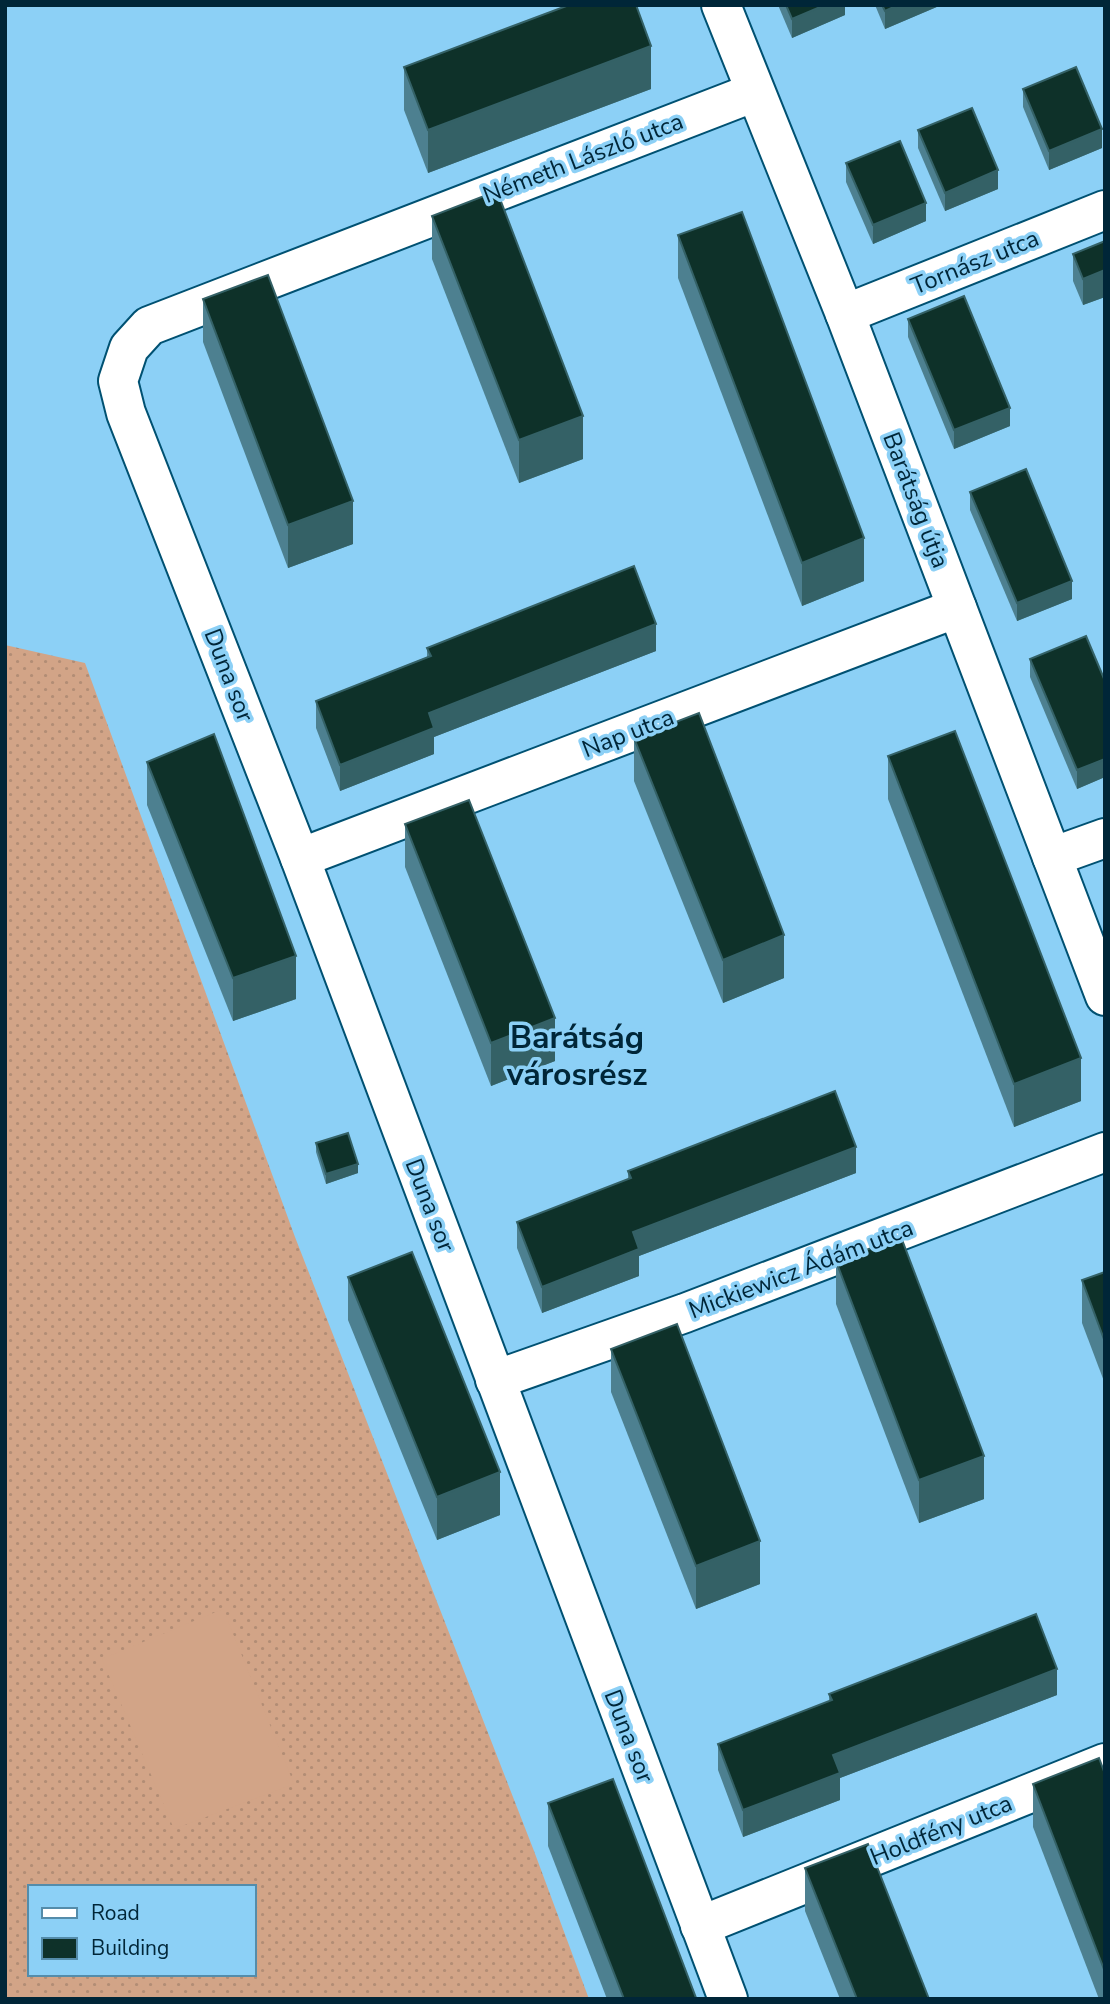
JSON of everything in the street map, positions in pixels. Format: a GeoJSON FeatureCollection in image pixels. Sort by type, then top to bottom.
{"type":"FeatureCollection","features":[{"type":"Feature","properties":{"kind":"street","name":"Barátság útja"},"geometry":{"type":"LineString","coordinates":[[722,5],[845,314],[1105,996]]}},
{"type":"Feature","properties":{"kind":"street","name":"Németh László utca"},"geometry":{"type":"LineString","coordinates":[[126,414],[118,381],[129,348],[149,326],[755,92]]}},
{"type":"Feature","properties":{"kind":"street","name":"Tornász utca"},"geometry":{"type":"LineString","coordinates":[[845,314],[1105,210]]}},
{"type":"Feature","properties":{"kind":"street","name":"Duna sor"},"geometry":{"type":"LineString","coordinates":[[126,414],[300,858],[728,1999]]}},
{"type":"Feature","properties":{"kind":"street","name":"Nap utca"},"geometry":{"type":"LineString","coordinates":[[300,858],[957,608]]}},
{"type":"Feature","properties":{"kind":"street"},"geometry":{"type":"LineString","coordinates":[[1052,857],[1105,838]]}},
{"type":"Feature","properties":{"kind":"street","name":"Mickiewicz Ádám utca"},"geometry":{"type":"LineString","coordinates":[[495,1380],[685,1313],[1105,1152]]}},
{"type":"Feature","properties":{"kind":"street","name":"Holdfény utca"},"geometry":{"type":"LineString","coordinates":[[700,1926],[1105,1763]]}},
{"type":"Feature","properties":{"kind":"shaded area"},"geometry":{"type":"Polygon","coordinates":[[[5,645],[85,663],[295,1237],[589,1999],[5,1999],[5,645]]]}},
{"type":"Feature","properties":{"kind":"shaded area"},"geometry":{"type":"Polygon","coordinates":[[[223,1609],[294,1784],[174,1829],[102,1659],[223,1609]]]}},
{"type":"Feature","properties":{"kind":"building"},"geometry":{"type":"Polygon","coordinates":[[[569,5],[636,5],[651,46],[428,130],[404,67],[569,5]]]}},
{"type":"Feature","properties":{"kind":"building"},"geometry":{"type":"Polygon","coordinates":[[[786,5],[825,5],[792,19],[786,5]]]}},
{"type":"Feature","properties":{"kind":"building"},"geometry":{"type":"Polygon","coordinates":[[[882,5],[898,5],[885,11],[882,5]]]}},
{"type":"Feature","properties":{"kind":"building"},"geometry":{"type":"Polygon","coordinates":[[[1076,67],[1102,129],[1049,151],[1023,89],[1076,67]]]}},
{"type":"Feature","properties":{"kind":"building"},"geometry":{"type":"Polygon","coordinates":[[[972,108],[998,170],[945,193],[918,130],[972,108]]]}},
{"type":"Feature","properties":{"kind":"building"},"geometry":{"type":"Polygon","coordinates":[[[900,141],[926,203],[873,225],[846,163],[900,141]]]}},
{"type":"Feature","properties":{"kind":"building"},"geometry":{"type":"Polygon","coordinates":[[[497,191],[583,416],[519,440],[432,216],[497,191]]]}},
{"type":"Feature","properties":{"kind":"building"},"geometry":{"type":"Polygon","coordinates":[[[742,212],[864,538],[802,563],[678,235],[742,212]]]}},
{"type":"Feature","properties":{"kind":"building"},"geometry":{"type":"Polygon","coordinates":[[[1105,241],[1105,270],[1083,279],[1073,254],[1105,241]]]}},
{"type":"Feature","properties":{"kind":"building"},"geometry":{"type":"Polygon","coordinates":[[[268,275],[353,501],[288,525],[203,299],[268,275]]]}},
{"type":"Feature","properties":{"kind":"building"},"geometry":{"type":"Polygon","coordinates":[[[964,296],[1010,408],[954,430],[908,319],[964,296]]]}},
{"type":"Feature","properties":{"kind":"building"},"geometry":{"type":"Polygon","coordinates":[[[1026,469],[1072,581],[1017,603],[970,492],[1026,469]]]}},
{"type":"Feature","properties":{"kind":"building"},"geometry":{"type":"Polygon","coordinates":[[[634,566],[656,624],[429,713],[434,728],[340,765],[316,701],[431,656],[427,648],[634,566]]]}},
{"type":"Feature","properties":{"kind":"building"},"geometry":{"type":"Polygon","coordinates":[[[1086,636],[1105,681],[1105,759],[1077,770],[1030,659],[1086,636]]]}},
{"type":"Feature","properties":{"kind":"building"},"geometry":{"type":"Polygon","coordinates":[[[699,713],[784,935],[723,960],[634,738],[699,713]]]}},
{"type":"Feature","properties":{"kind":"building"},"geometry":{"type":"Polygon","coordinates":[[[955,731],[1081,1058],[1014,1084],[888,756],[955,731]]]}},
{"type":"Feature","properties":{"kind":"building"},"geometry":{"type":"Polygon","coordinates":[[[214,734],[296,956],[233,978],[147,762],[214,734]]]}},
{"type":"Feature","properties":{"kind":"building"},"geometry":{"type":"Polygon","coordinates":[[[469,800],[555,1018],[491,1043],[405,824],[469,800]]]}},
{"type":"Feature","properties":{"kind":"building"},"geometry":{"type":"Polygon","coordinates":[[[835,1091],[856,1147],[633,1232],[639,1249],[542,1287],[517,1222],[631,1178],[628,1171],[835,1091]]]}},
{"type":"Feature","properties":{"kind":"building"},"geometry":{"type":"Polygon","coordinates":[[[348,1133],[358,1164],[326,1174],[316,1143],[348,1133]]]}},
{"type":"Feature","properties":{"kind":"building"},"geometry":{"type":"Polygon","coordinates":[[[901,1237],[984,1456],[919,1480],[836,1261],[901,1237]]]}},
{"type":"Feature","properties":{"kind":"building"},"geometry":{"type":"Polygon","coordinates":[[[412,1252],[500,1472],[437,1497],[348,1277],[412,1252]]]}},
{"type":"Feature","properties":{"kind":"building"},"geometry":{"type":"Polygon","coordinates":[[[1105,1272],[1105,1342],[1082,1280],[1105,1272]]]}},
{"type":"Feature","properties":{"kind":"building"},"geometry":{"type":"Polygon","coordinates":[[[677,1324],[760,1541],[696,1566],[611,1349],[677,1324]]]}},
{"type":"Feature","properties":{"kind":"building"},"geometry":{"type":"Polygon","coordinates":[[[1036,1614],[1057,1669],[833,1755],[840,1773],[743,1810],[718,1744],[832,1700],[829,1694],[1036,1614]]]}},
{"type":"Feature","properties":{"kind":"building"},"geometry":{"type":"Polygon","coordinates":[[[1099,1758],[1105,1774],[1105,1972],[1033,1784],[1099,1758]]]}},
{"type":"Feature","properties":{"kind":"building"},"geometry":{"type":"Polygon","coordinates":[[[613,1779],[696,1998],[624,1999],[548,1803],[613,1779]]]}},
{"type":"Feature","properties":{"kind":"building"},"geometry":{"type":"Polygon","coordinates":[[[868,1844],[929,1999],[857,1999],[805,1868],[868,1844]]]}},
{"type":"Feature","properties":{"kind":"district","name":"Barátság városrész"},"geometry":{"type":"Point","coordinates":[577,1056]}}]}
